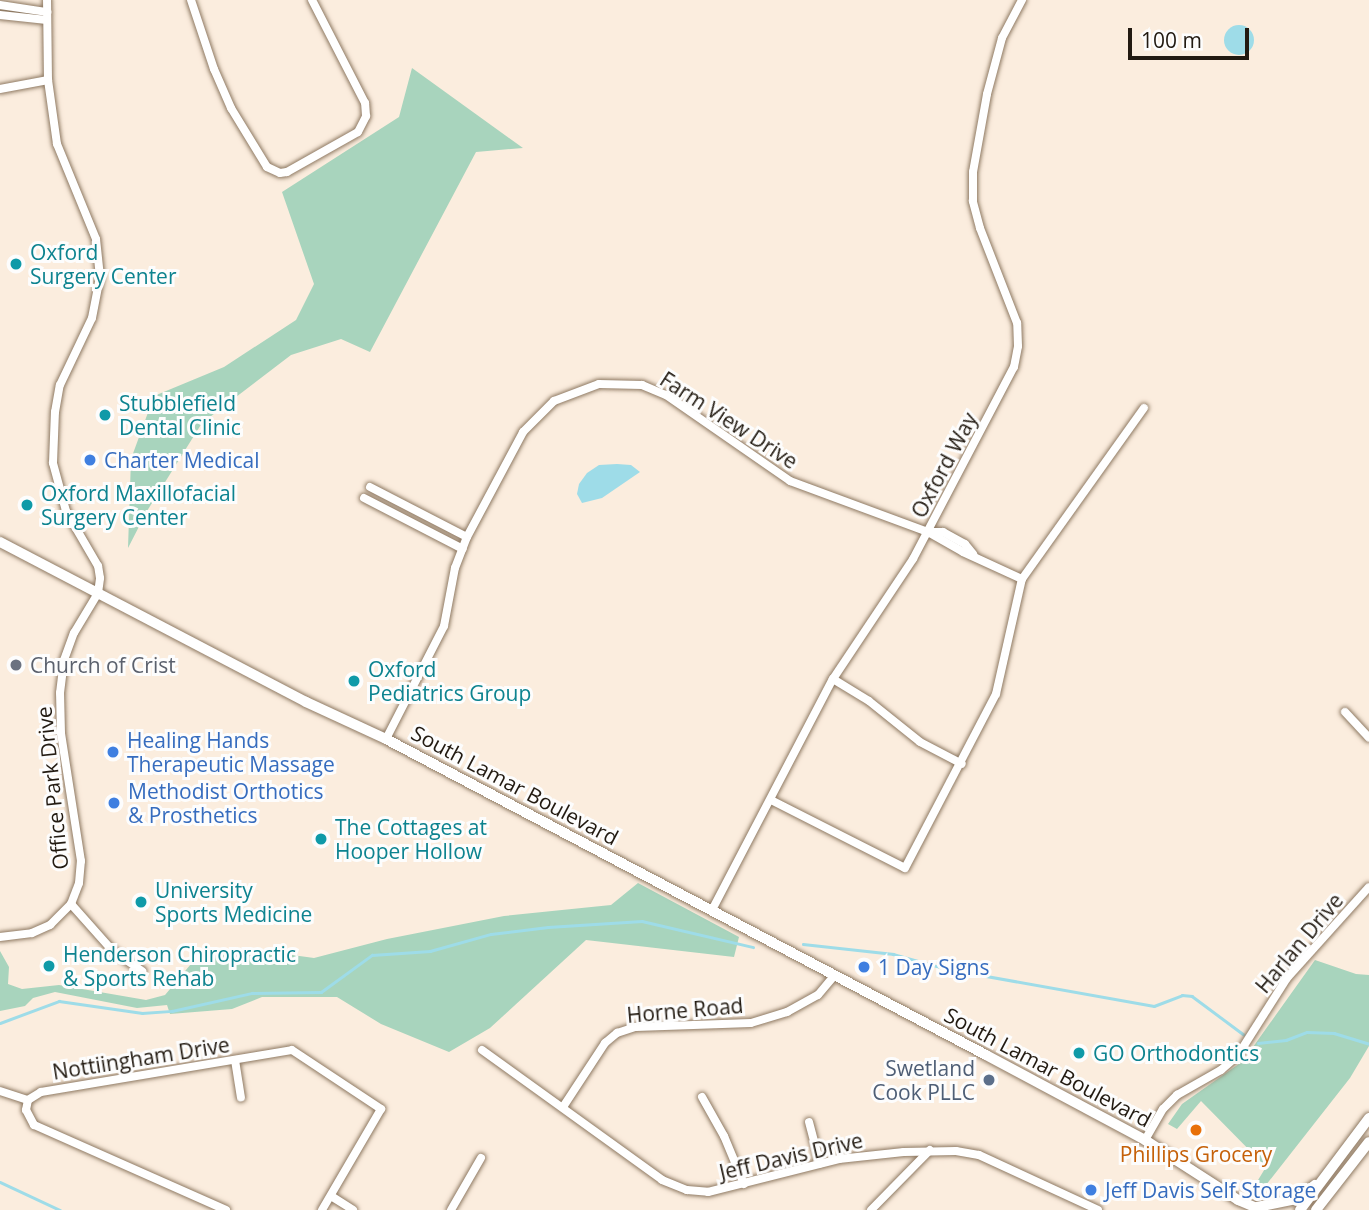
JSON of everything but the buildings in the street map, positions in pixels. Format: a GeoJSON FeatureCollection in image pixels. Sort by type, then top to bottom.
{"type":"FeatureCollection","features":[{"type":"Feature","properties":{"kind":"street"},"geometry":{"type":"LineString","coordinates":[[47,0],[48,80],[57,144],[96,239],[100,277],[92,318],[60,385],[55,412],[53,463],[66,511],[98,566],[97,593]]}},
{"type":"Feature","properties":{"kind":"street"},"geometry":{"type":"LineString","coordinates":[[191,0],[214,69],[246,136],[272,171],[287,172],[358,132],[366,116],[365,103],[312,0]]}},
{"type":"Feature","properties":{"kind":"street","name":"Oxford Way"},"geometry":{"type":"LineString","coordinates":[[712,910],[833,679],[928,532],[1003,392],[1018,346],[1012,303],[980,228],[973,201],[973,172],[986,94],[1002,38],[1022,0]]}},
{"type":"Feature","properties":{"kind":"street"},"geometry":{"type":"LineString","coordinates":[[0,5],[47,16]]}},
{"type":"Feature","properties":{"kind":"street"},"geometry":{"type":"LineString","coordinates":[[0,15],[47,16]]}},
{"type":"Feature","properties":{"kind":"street"},"geometry":{"type":"LineString","coordinates":[[0,89],[48,80]]}},
{"type":"Feature","properties":{"kind":"street","name":"Farm View Drive"},"geometry":{"type":"LineString","coordinates":[[386,739],[444,626],[455,568],[467,537],[523,432],[536,416],[554,401],[599,384],[621,382],[642,385],[666,396],[790,481],[928,532],[962,552],[973,554],[1022,579]]}},
{"type":"Feature","properties":{"kind":"street"},"geometry":{"type":"LineString","coordinates":[[771,800],[905,868],[1002,681],[1013,608],[1022,579],[1144,408]]}},
{"type":"Feature","properties":{"kind":"street"},"geometry":{"type":"LineString","coordinates":[[370,487],[467,537]]}},
{"type":"Feature","properties":{"kind":"street"},"geometry":{"type":"LineString","coordinates":[[363,498],[463,549]]}},
{"type":"Feature","properties":{"kind":"street","name":"South Lamar Boulevard"},"geometry":{"type":"LineString","coordinates":[[0,542],[306,702],[386,739],[712,910],[1145,1140],[1238,1200],[1259,1209]]}},
{"type":"Feature","properties":{"kind":"street","name":"Office Park Drive"},"geometry":{"type":"LineString","coordinates":[[71,904],[79,883],[81,861],[61,733],[60,693],[67,653],[97,593]]}},
{"type":"Feature","properties":{"kind":"street"},"geometry":{"type":"LineString","coordinates":[[833,679],[869,701],[920,742],[961,764]]}},
{"type":"Feature","properties":{"kind":"street"},"geometry":{"type":"LineString","coordinates":[[1345,712],[1369,738]]}},
{"type":"Feature","properties":{"kind":"street","name":"Harlan Drive"},"geometry":{"type":"LineString","coordinates":[[1145,1140],[1163,1109],[1177,1095],[1221,1070],[1238,1055],[1287,978],[1369,887]]}},
{"type":"Feature","properties":{"kind":"street"},"geometry":{"type":"LineString","coordinates":[[0,937],[32,933],[50,925],[71,904],[112,950],[142,971]]}},
{"type":"Feature","properties":{"kind":"street","name":"Horne Road"},"geometry":{"type":"LineString","coordinates":[[562,1107],[605,1042],[617,1033],[636,1027],[751,1023],[788,1012],[818,995],[834,976]]}},
{"type":"Feature","properties":{"kind":"street","name":"Nottiingham Drive"},"geometry":{"type":"LineString","coordinates":[[226,1210],[34,1125],[26,1110],[27,1100],[41,1092],[292,1050],[381,1109],[322,1210]]}},
{"type":"Feature","properties":{"kind":"street","name":"Jeff Davis Drive"},"geometry":{"type":"LineString","coordinates":[[482,1050],[662,1180],[687,1190],[708,1192],[842,1159],[930,1150],[979,1156],[1098,1210]]}},
{"type":"Feature","properties":{"kind":"street"},"geometry":{"type":"LineString","coordinates":[[234,1060],[241,1098]]}},
{"type":"Feature","properties":{"kind":"street"},"geometry":{"type":"LineString","coordinates":[[0,1091],[27,1100]]}},
{"type":"Feature","properties":{"kind":"street"},"geometry":{"type":"LineString","coordinates":[[702,1097],[724,1136],[744,1184]]}},
{"type":"Feature","properties":{"kind":"street"},"geometry":{"type":"LineString","coordinates":[[1300,1210],[1369,1118]]}},
{"type":"Feature","properties":{"kind":"street"},"geometry":{"type":"LineString","coordinates":[[809,1122],[820,1164]]}},
{"type":"Feature","properties":{"kind":"street"},"geometry":{"type":"LineString","coordinates":[[1316,1210],[1369,1142]]}},
{"type":"Feature","properties":{"kind":"street"},"geometry":{"type":"LineString","coordinates":[[871,1210],[930,1150]]}},
{"type":"Feature","properties":{"kind":"street"},"geometry":{"type":"LineString","coordinates":[[450,1210],[481,1158]]}},
{"type":"Feature","properties":{"kind":"street"},"geometry":{"type":"LineString","coordinates":[[1259,1209],[1297,1199],[1324,1179]]}},
{"type":"Feature","properties":{"kind":"street"},"geometry":{"type":"LineString","coordinates":[[331,1196],[353,1210]]}},
{"type":"Feature","properties":{"kind":"street","name":"South Lamar Boulevard"},"geometry":{"type":"LineString","coordinates":[[1238,1200],[1246,1210]]}},
{"type":"Feature","properties":{"kind":"green space"},"geometry":{"type":"Polygon","coordinates":[[[412,68],[523,148],[476,152],[370,352],[341,339],[291,355],[202,423],[147,511],[128,548],[131,459],[154,396],[224,367],[296,320],[314,284],[282,192],[399,117],[412,68]]]}},
{"type":"Feature","properties":{"kind":"green space"},"geometry":{"type":"Polygon","coordinates":[[[638,883],[739,937],[734,957],[586,940],[490,1028],[449,1052],[381,1024],[337,997],[262,997],[232,1009],[170,1014],[167,1005],[137,1008],[55,992],[33,998],[25,1006],[0,1011],[0,951],[9,967],[8,984],[22,989],[59,985],[146,1000],[165,995],[196,958],[256,950],[314,958],[387,939],[504,916],[611,905],[638,883]]]}},
{"type":"Feature","properties":{"kind":"green space"},"geometry":{"type":"Polygon","coordinates":[[[1315,960],[1356,974],[1369,975],[1369,1046],[1350,1078],[1266,1185],[1255,1185],[1266,1167],[1201,1101],[1177,1129],[1168,1124],[1182,1104],[1243,1061],[1315,960]]]}},
{"type":"Feature","properties":{"kind":"water"},"geometry":{"type":"Polygon","coordinates":[[[1239,25],[1245,26],[1253,34],[1253,46],[1245,54],[1239,55],[1233,54],[1225,46],[1224,40],[1225,34],[1233,26],[1239,25]]]}},
{"type":"Feature","properties":{"kind":"water"},"geometry":{"type":"Polygon","coordinates":[[[599,465],[631,465],[640,472],[602,498],[582,503],[577,494],[579,484],[587,473],[599,465]]]}},
{"type":"Feature","properties":{"kind":"waterway"},"geometry":{"type":"LineString","coordinates":[[0,1023],[59,1001],[142,1013],[172,1011],[252,993],[321,992],[372,955],[430,951],[491,934],[548,927],[642,921],[753,947]]}},
{"type":"Feature","properties":{"kind":"waterway"},"geometry":{"type":"LineString","coordinates":[[803,944],[893,954],[947,969],[1154,1006],[1182,995],[1192,996],[1243,1034]]}},
{"type":"Feature","properties":{"kind":"waterway"},"geometry":{"type":"LineString","coordinates":[[1258,1043],[1286,1040],[1307,1032],[1334,1033],[1369,1044]]}},
{"type":"Feature","properties":{"kind":"waterway"},"geometry":{"type":"LineString","coordinates":[[0,1182],[60,1210]]}},
{"type":"Feature","properties":{"kind":"place","name":"Oxford Surgery Center"},"geometry":{"type":"Point","coordinates":[16,264]}},
{"type":"Feature","properties":{"kind":"place","name":"Stubblefield Dental Clinic"},"geometry":{"type":"Point","coordinates":[105,415]}},
{"type":"Feature","properties":{"kind":"place","name":"Charter Medical"},"geometry":{"type":"Point","coordinates":[90,460]}},
{"type":"Feature","properties":{"kind":"place","name":"Oxford Maxillofacial Surgery Center"},"geometry":{"type":"Point","coordinates":[27,505]}},
{"type":"Feature","properties":{"kind":"place","name":"Church of Crist"},"geometry":{"type":"Point","coordinates":[16,665]}},
{"type":"Feature","properties":{"kind":"place","name":"Oxford Pediatrics Group"},"geometry":{"type":"Point","coordinates":[354,681]}},
{"type":"Feature","properties":{"kind":"place","name":"Healing Hands Therapeutic Massage"},"geometry":{"type":"Point","coordinates":[113,752]}},
{"type":"Feature","properties":{"kind":"place","name":"Methodist Orthotics & Prosthetics"},"geometry":{"type":"Point","coordinates":[114,803]}},
{"type":"Feature","properties":{"kind":"place","name":"The Cottages at Hooper Hollow"},"geometry":{"type":"Point","coordinates":[321,839]}},
{"type":"Feature","properties":{"kind":"place","name":"University Sports Medicine"},"geometry":{"type":"Point","coordinates":[141,902]}},
{"type":"Feature","properties":{"kind":"place","name":"Henderson Chiropractic & Sports Rehab"},"geometry":{"type":"Point","coordinates":[49,966]}},
{"type":"Feature","properties":{"kind":"place","name":"1 Day Signs"},"geometry":{"type":"Point","coordinates":[864,967]}},
{"type":"Feature","properties":{"kind":"place","name":"GO Orthodontics"},"geometry":{"type":"Point","coordinates":[1079,1053]}},
{"type":"Feature","properties":{"kind":"place","name":"Swetland Cook PLLC"},"geometry":{"type":"Point","coordinates":[989,1080]}},
{"type":"Feature","properties":{"kind":"place","name":"Phillips Grocery"},"geometry":{"type":"Point","coordinates":[1196,1130]}},
{"type":"Feature","properties":{"kind":"place","name":"Jeff Davis Self Storage"},"geometry":{"type":"Point","coordinates":[1091,1190]}}]}
